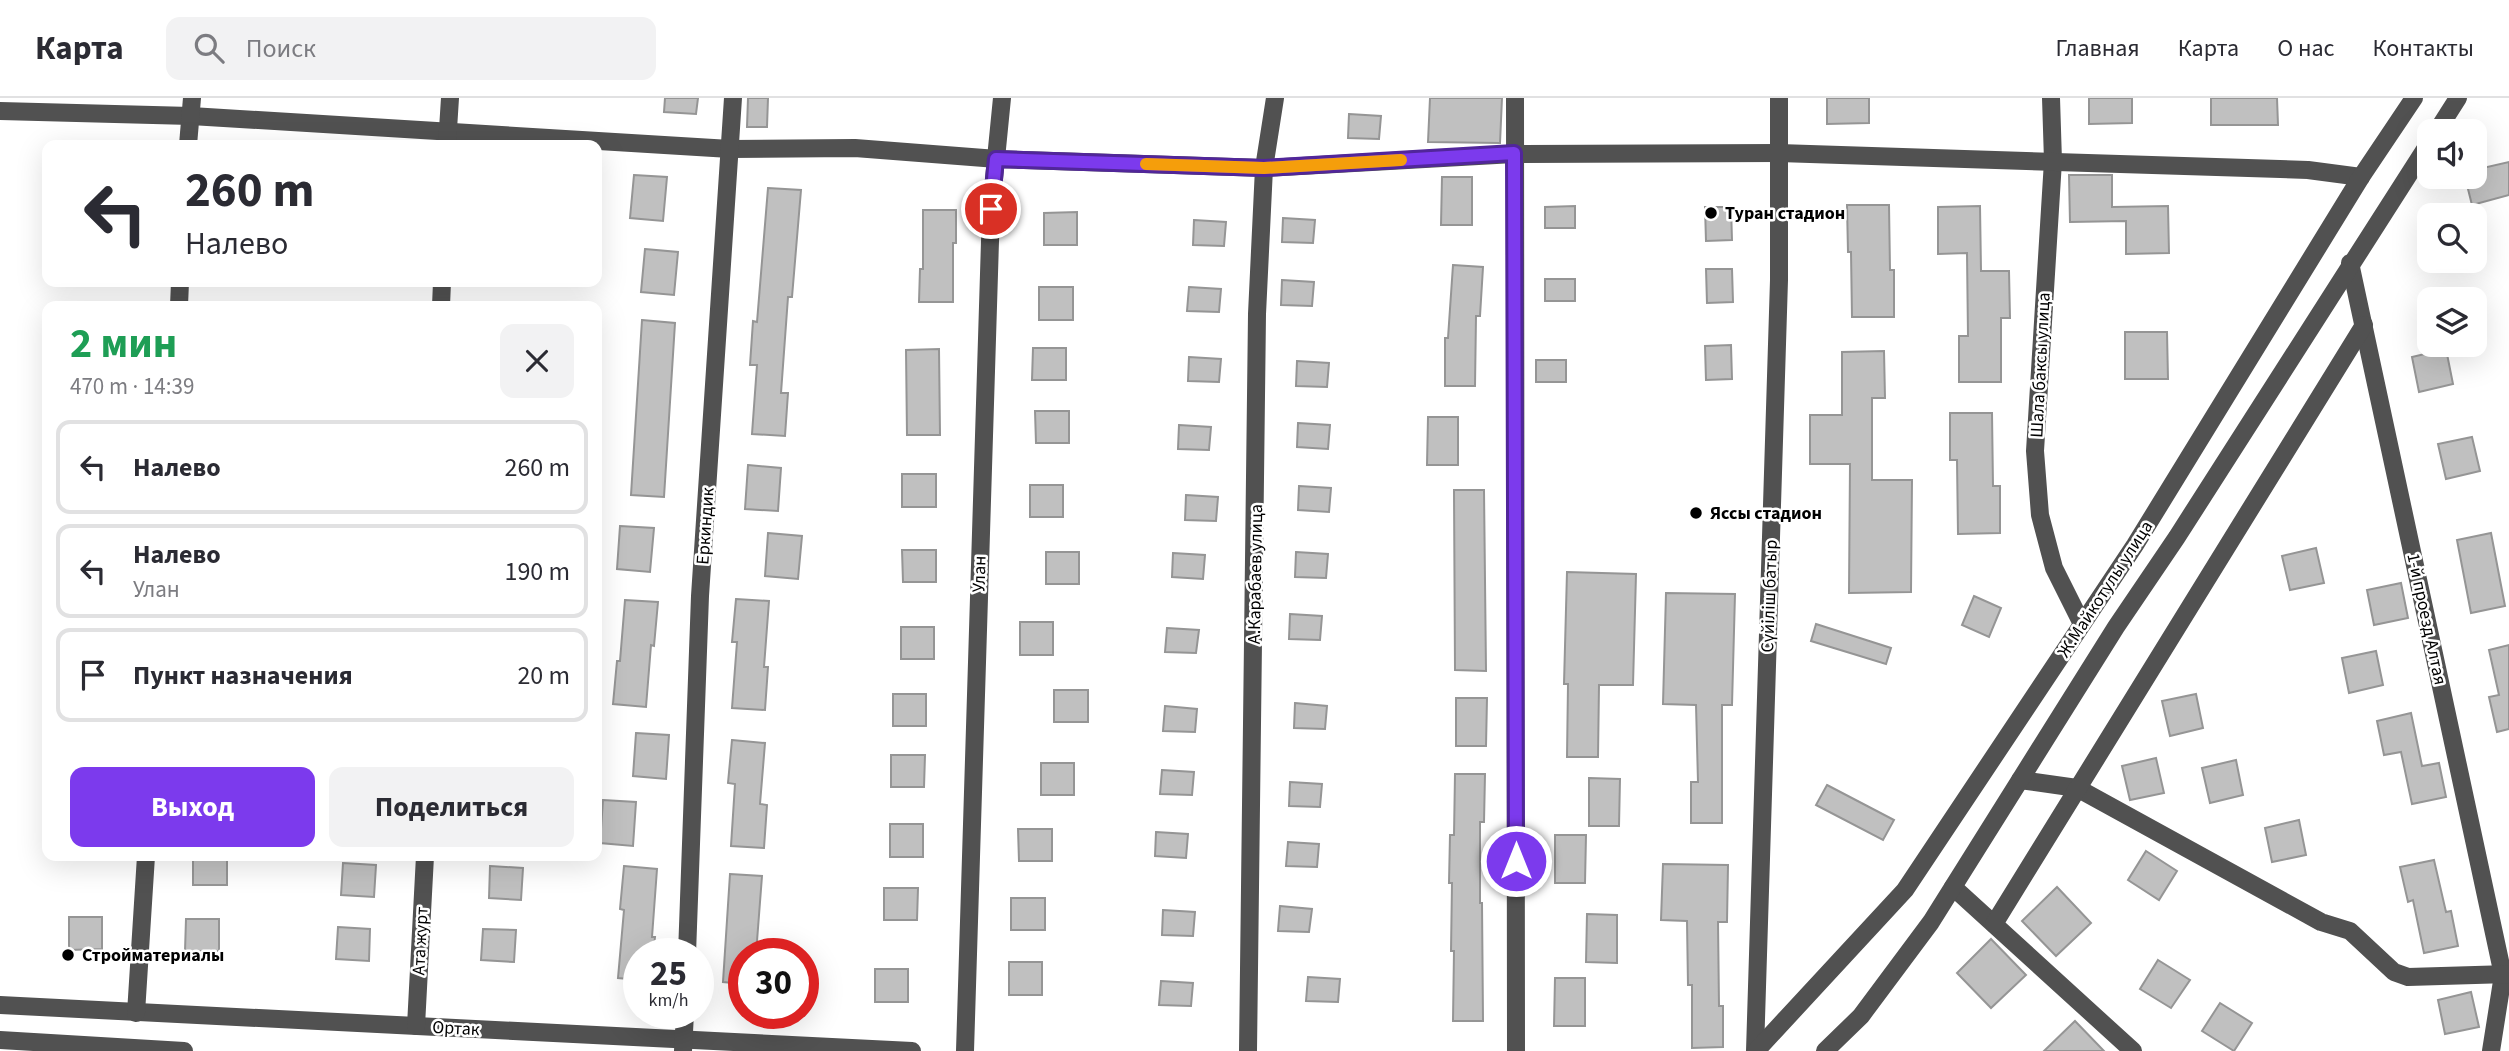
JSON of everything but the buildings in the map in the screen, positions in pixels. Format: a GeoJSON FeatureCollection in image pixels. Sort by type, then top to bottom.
{"type":"FeatureCollection","features":[{"type":"Feature","properties":{"kind":"street"},"geometry":{"type":"LineString","coordinates":[[448,139],[450,98]]}},
{"type":"Feature","properties":{"kind":"street","name":"Еркиндик"},"geometry":{"type":"LineString","coordinates":[[688,938],[701,596],[733,98]]}},
{"type":"Feature","properties":{"kind":"street","name":"Улан"},"geometry":{"type":"LineString","coordinates":[[965,1051],[991,209],[1002,98]]}},
{"type":"Feature","properties":{"kind":"street","name":"А.Карабаев улица"},"geometry":{"type":"LineString","coordinates":[[1248,1051],[1257,314],[1264,168],[1275,98]]}},
{"type":"Feature","properties":{"kind":"street"},"geometry":{"type":"LineString","coordinates":[[1515,98],[1516,1051]]}},
{"type":"Feature","properties":{"kind":"street","name":"Сүйіліш батыр"},"geometry":{"type":"LineString","coordinates":[[1755,1051],[1778,294],[1779,98]]}},
{"type":"Feature","properties":{"kind":"street","name":"Шала баксы улица"},"geometry":{"type":"LineString","coordinates":[[2051,98],[2053,161],[2035,452],[2040,515],[2054,568],[2082,624]]}},
{"type":"Feature","properties":{"kind":"street","name":"Ж.Майкотулы улица"},"geometry":{"type":"LineString","coordinates":[[1755,1051],[1905,890],[2135,545],[2361,177],[2414,98]]}},
{"type":"Feature","properties":{"kind":"street"},"geometry":{"type":"LineString","coordinates":[[2445,119],[2458,98]]}},
{"type":"Feature","properties":{"kind":"street"},"geometry":{"type":"LineString","coordinates":[[188,140],[191,107]]}},
{"type":"Feature","properties":{"kind":"street"},"geometry":{"type":"LineString","coordinates":[[0,111],[191,107],[448,139],[601,140]]}},
{"type":"Feature","properties":{"kind":"street"},"geometry":{"type":"LineString","coordinates":[[602,140],[730,149],[855,148],[996,159],[1264,168],[1514,153],[1779,153],[2308,170],[2361,177]]}},
{"type":"Feature","properties":{"kind":"street","name":"Ж.Майкотулы улица"},"geometry":{"type":"LineString","coordinates":[[1825,1051],[1861,1016],[1931,922],[2116,626],[2177,537],[2417,161]]}},
{"type":"Feature","properties":{"kind":"street","name":"1-й проезд Алтая"},"geometry":{"type":"LineString","coordinates":[[2350,264],[2506,974]]}},
{"type":"Feature","properties":{"kind":"street"},"geometry":{"type":"LineString","coordinates":[[1994,924],[2364,326]]}},
{"type":"Feature","properties":{"kind":"street"},"geometry":{"type":"LineString","coordinates":[[2233,388],[2261,405]]}},
{"type":"Feature","properties":{"kind":"street"},"geometry":{"type":"LineString","coordinates":[[2020,780],[2077,788],[2321,922],[2350,931],[2394,972],[2408,977],[2506,974],[2491,1051]]}},
{"type":"Feature","properties":{"kind":"street"},"geometry":{"type":"LineString","coordinates":[[136,1013],[146,861]]}},
{"type":"Feature","properties":{"kind":"street","name":"Ата журт"},"geometry":{"type":"LineString","coordinates":[[416,1026],[425,861]]}},
{"type":"Feature","properties":{"kind":"street"},"geometry":{"type":"LineString","coordinates":[[1953,887],[2133,1051]]}},
{"type":"Feature","properties":{"kind":"street","name":"Ортак"},"geometry":{"type":"LineString","coordinates":[[0,1005],[416,1026],[683,1046],[912,1051]]}},
{"type":"Feature","properties":{"kind":"street"},"geometry":{"type":"LineString","coordinates":[[0,1040],[184,1051]]}},
{"type":"Feature","properties":{"kind":"slow traffic"},"geometry":{"type":"LineString","coordinates":[[1146,164],[1264,168],[1401,160]]}},
{"type":"Feature","properties":{"kind":"place","name":"Туран стадион"},"geometry":{"type":"Point","coordinates":[1711,213]}},
{"type":"Feature","properties":{"kind":"place","name":"Яссы стадион"},"geometry":{"type":"Point","coordinates":[1696,513]}},
{"type":"Feature","properties":{"kind":"place","name":"Стройматериалы"},"geometry":{"type":"Point","coordinates":[68,955]}},
{"type":"Feature","properties":{"kind":"route"},"geometry":{"type":"LineString","coordinates":[[991,209],[996,159],[1264,168],[1514,153],[1516,861]]}}]}
